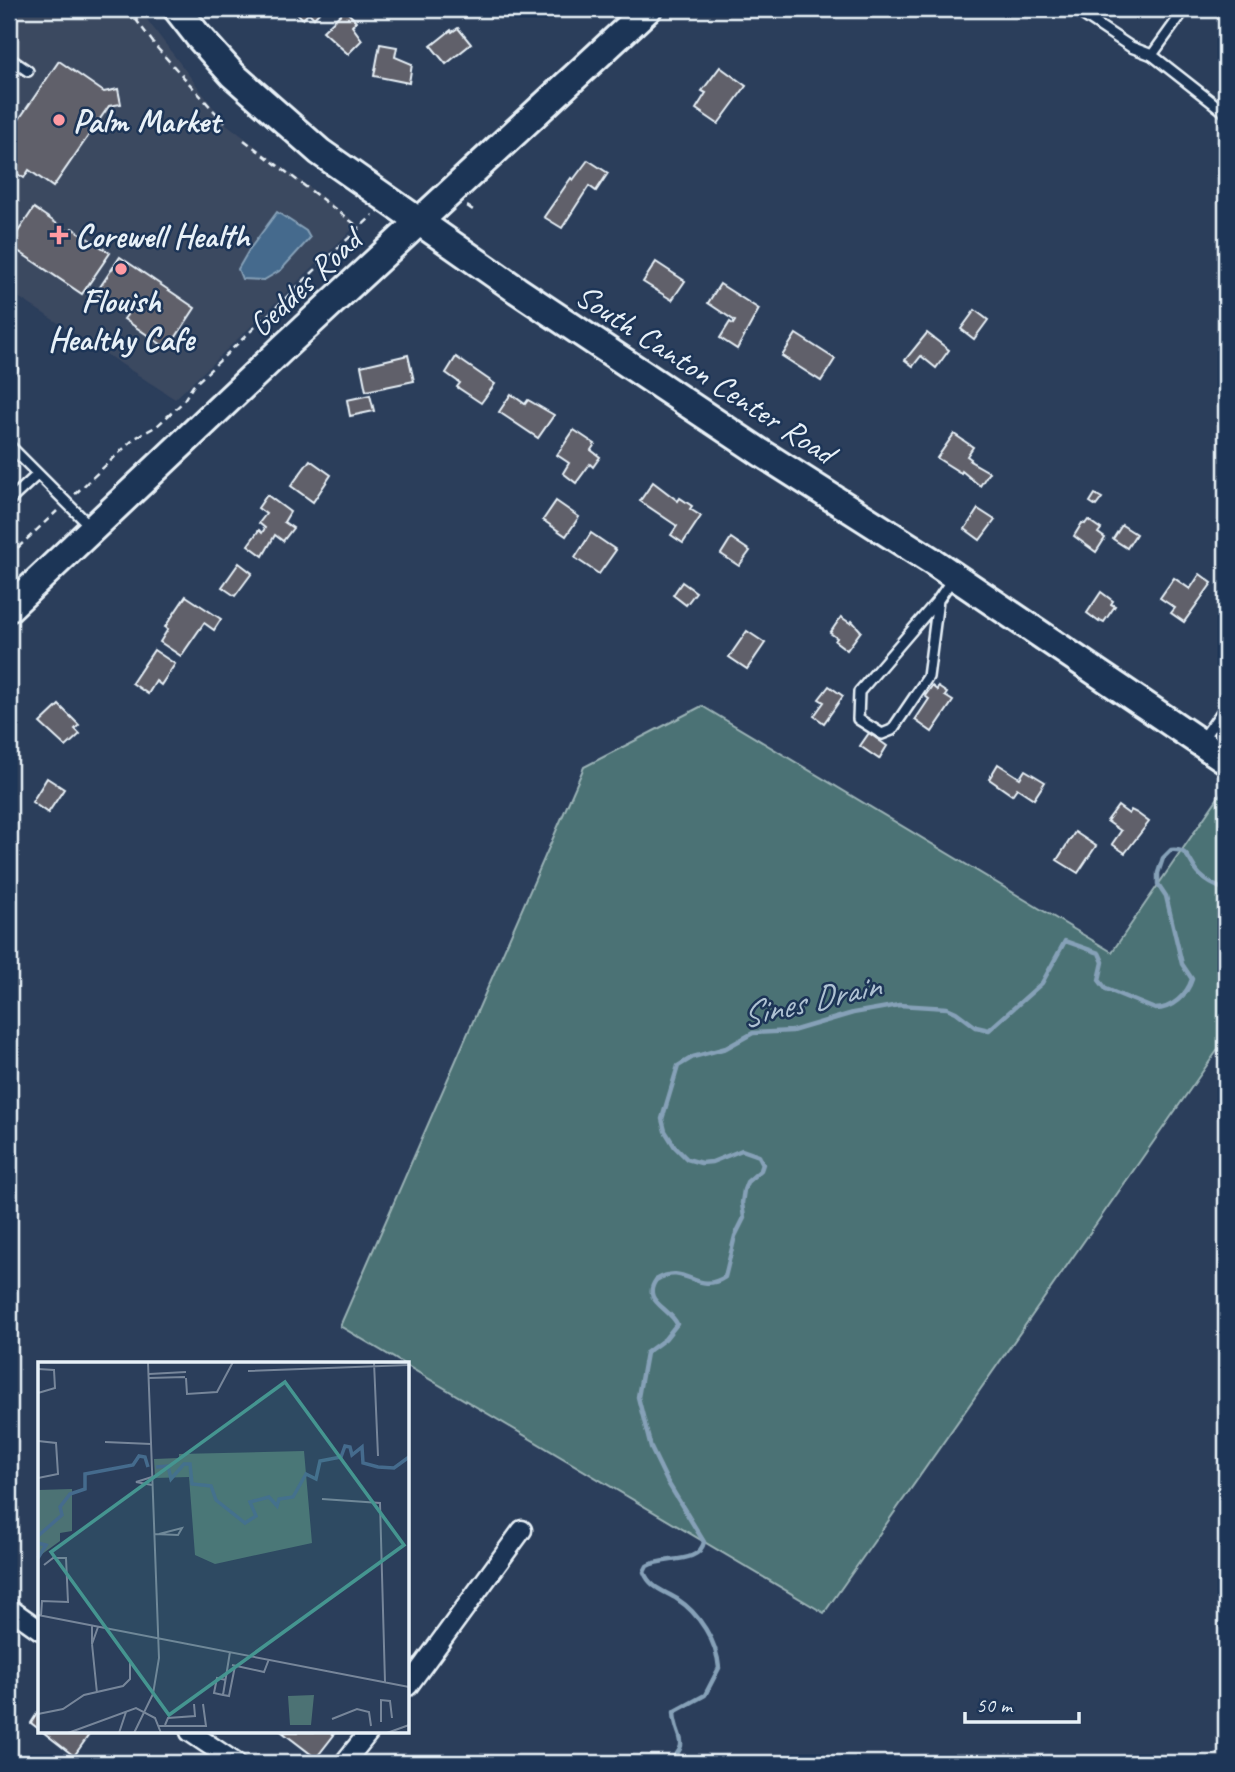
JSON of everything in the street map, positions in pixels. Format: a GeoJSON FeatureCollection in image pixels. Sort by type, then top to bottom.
{"type":"FeatureCollection","features":[{"type":"Feature","properties":{"kind":"main road","name":"South Canton Center Road"},"geometry":{"type":"LineString","coordinates":[[177,9],[233,75],[320,152],[517,290],[954,576],[1226,760]]}},
{"type":"Feature","properties":{"kind":"main road","name":"Geddes Road"},"geometry":{"type":"LineString","coordinates":[[9,608],[649,9]]}},
{"type":"Feature","properties":{"kind":"street"},"geometry":{"type":"LineString","coordinates":[[410,1683],[522,1530]]}},
{"type":"Feature","properties":{"kind":"street"},"geometry":{"type":"LineString","coordinates":[[9,1608],[38,1629]]}},
{"type":"Feature","properties":{"kind":"street"},"geometry":{"type":"LineString","coordinates":[[193,1734],[236,1763]]}},
{"type":"Feature","properties":{"kind":"street"},"geometry":{"type":"LineString","coordinates":[[344,1763],[367,1734]]}},
{"type":"Feature","properties":{"kind":"lane"},"geometry":{"type":"LineString","coordinates":[[1074,9],[1131,47],[1152,55],[1226,113]]}},
{"type":"Feature","properties":{"kind":"lane"},"geometry":{"type":"LineString","coordinates":[[1152,55],[1185,9]]}},
{"type":"Feature","properties":{"kind":"lane"},"geometry":{"type":"LineString","coordinates":[[9,58],[29,71]]}},
{"type":"Feature","properties":{"kind":"lane"},"geometry":{"type":"LineString","coordinates":[[9,365],[12,369],[9,372]]}},
{"type":"Feature","properties":{"kind":"lane"},"geometry":{"type":"LineString","coordinates":[[9,444],[37,475],[94,529]]}},
{"type":"Feature","properties":{"kind":"lane"},"geometry":{"type":"LineString","coordinates":[[9,501],[37,475]]}},
{"type":"Feature","properties":{"kind":"lane"},"geometry":{"type":"LineString","coordinates":[[938,600],[928,677],[892,730],[882,734],[858,719],[859,692],[938,600],[954,576]]}},
{"type":"Feature","properties":{"kind":"lane"},"geometry":{"type":"LineString","coordinates":[[1200,742],[1226,706]]}},
{"type":"Feature","properties":{"kind":"path"},"geometry":{"type":"LineString","coordinates":[[128,9],[158,49],[225,122]]}},
{"type":"Feature","properties":{"kind":"path"},"geometry":{"type":"LineString","coordinates":[[244,140],[360,228]]}},
{"type":"Feature","properties":{"kind":"path"},"geometry":{"type":"LineString","coordinates":[[9,556],[135,438],[157,426],[183,403],[193,386],[367,222]]}},
{"type":"Feature","properties":{"kind":"shaded area"},"geometry":{"type":"Polygon","coordinates":[[[9,9],[139,9],[225,123],[358,224],[175,399],[9,291],[9,9]]]}},
{"type":"Feature","properties":{"kind":"shaded area"},"geometry":{"type":"Polygon","coordinates":[[[277,212],[306,231],[310,238],[281,270],[264,280],[242,279],[238,269],[277,212]]]}},
{"type":"Feature","properties":{"kind":"green space"},"geometry":{"type":"Polygon","coordinates":[[[702,706],[1112,952],[1226,786],[1226,1038],[824,1613],[410,1368],[410,1362],[401,1362],[340,1326],[584,767],[702,706]]]}},
{"type":"Feature","properties":{"kind":"building"},"geometry":{"type":"Polygon","coordinates":[[[293,9],[323,9],[314,18],[309,13],[303,19],[293,9]]]}},
{"type":"Feature","properties":{"kind":"building"},"geometry":{"type":"Polygon","coordinates":[[[345,10],[356,21],[352,26],[362,40],[348,54],[323,31],[345,10]]]}},
{"type":"Feature","properties":{"kind":"building"},"geometry":{"type":"Polygon","coordinates":[[[458,28],[471,44],[446,64],[431,46],[451,30],[452,32],[458,28]]]}},
{"type":"Feature","properties":{"kind":"building"},"geometry":{"type":"Polygon","coordinates":[[[380,44],[397,47],[395,57],[412,64],[409,83],[374,76],[380,44]]]}},
{"type":"Feature","properties":{"kind":"building","name":"Palm Market"},"geometry":{"type":"Polygon","coordinates":[[[59,61],[104,92],[118,89],[121,104],[109,106],[53,187],[29,170],[24,178],[11,170],[18,160],[9,154],[9,134],[59,61]]]}},
{"type":"Feature","properties":{"kind":"building"},"geometry":{"type":"Polygon","coordinates":[[[720,67],[746,86],[718,124],[696,109],[706,93],[702,91],[720,67]]]}},
{"type":"Feature","properties":{"kind":"building"},"geometry":{"type":"Polygon","coordinates":[[[588,160],[608,173],[596,191],[589,186],[562,228],[544,217],[571,178],[573,180],[588,160]]]}},
{"type":"Feature","properties":{"kind":"building"},"geometry":{"type":"Polygon","coordinates":[[[34,208],[69,232],[72,228],[110,253],[82,294],[9,245],[34,208]]]}},
{"type":"Feature","properties":{"kind":"building"},"geometry":{"type":"Polygon","coordinates":[[[120,257],[195,308],[168,349],[124,319],[127,315],[96,293],[120,257]]]}},
{"type":"Feature","properties":{"kind":"building"},"geometry":{"type":"Polygon","coordinates":[[[656,262],[685,281],[672,300],[643,282],[656,262]]]}},
{"type":"Feature","properties":{"kind":"building"},"geometry":{"type":"Polygon","coordinates":[[[720,284],[759,309],[737,349],[720,338],[730,322],[733,324],[735,321],[708,303],[720,284]]]}},
{"type":"Feature","properties":{"kind":"building"},"geometry":{"type":"Polygon","coordinates":[[[975,310],[988,320],[974,339],[961,329],[975,310]]]}},
{"type":"Feature","properties":{"kind":"building"},"geometry":{"type":"Polygon","coordinates":[[[927,333],[949,350],[936,368],[921,356],[913,366],[905,360],[927,333]]]}},
{"type":"Feature","properties":{"kind":"building"},"geometry":{"type":"Polygon","coordinates":[[[796,334],[835,359],[821,381],[782,356],[796,334]]]}},
{"type":"Feature","properties":{"kind":"building"},"geometry":{"type":"Polygon","coordinates":[[[408,355],[414,381],[366,391],[361,366],[408,355]]]}},
{"type":"Feature","properties":{"kind":"building"},"geometry":{"type":"Polygon","coordinates":[[[456,357],[495,384],[481,403],[457,387],[460,383],[446,373],[456,357]]]}},
{"type":"Feature","properties":{"kind":"building"},"geometry":{"type":"Polygon","coordinates":[[[511,394],[525,404],[528,400],[554,415],[538,438],[499,412],[511,394]]]}},
{"type":"Feature","properties":{"kind":"building"},"geometry":{"type":"Polygon","coordinates":[[[370,395],[374,411],[350,416],[347,400],[370,395]]]}},
{"type":"Feature","properties":{"kind":"building"},"geometry":{"type":"Polygon","coordinates":[[[574,430],[595,444],[591,450],[600,457],[593,467],[590,464],[576,483],[563,473],[569,463],[557,455],[574,430]]]}},
{"type":"Feature","properties":{"kind":"building"},"geometry":{"type":"Polygon","coordinates":[[[954,434],[973,447],[967,456],[970,461],[989,472],[980,486],[962,471],[961,473],[937,458],[954,434]]]}},
{"type":"Feature","properties":{"kind":"building"},"geometry":{"type":"Polygon","coordinates":[[[310,460],[331,475],[313,502],[291,486],[310,460]]]}},
{"type":"Feature","properties":{"kind":"building"},"geometry":{"type":"Polygon","coordinates":[[[653,482],[678,501],[680,498],[692,506],[690,509],[701,516],[683,543],[671,535],[677,526],[640,501],[653,482]]]}},
{"type":"Feature","properties":{"kind":"building"},"geometry":{"type":"Polygon","coordinates":[[[1095,494],[1102,498],[1096,506],[1090,502],[1095,494]]]}},
{"type":"Feature","properties":{"kind":"building"},"geometry":{"type":"Polygon","coordinates":[[[267,495],[290,512],[284,522],[293,528],[283,541],[275,535],[263,556],[248,545],[259,530],[262,533],[265,528],[259,523],[266,514],[258,508],[267,495]]]}},
{"type":"Feature","properties":{"kind":"building"},"geometry":{"type":"Polygon","coordinates":[[[556,501],[579,517],[566,536],[543,520],[556,501]]]}},
{"type":"Feature","properties":{"kind":"building"},"geometry":{"type":"Polygon","coordinates":[[[978,509],[995,520],[980,540],[965,529],[978,509]]]}},
{"type":"Feature","properties":{"kind":"building"},"geometry":{"type":"Polygon","coordinates":[[[1088,520],[1101,529],[1098,533],[1105,538],[1096,552],[1074,536],[1082,523],[1085,524],[1088,520]]]}},
{"type":"Feature","properties":{"kind":"building"},"geometry":{"type":"Polygon","coordinates":[[[1122,525],[1136,534],[1127,548],[1113,539],[1122,525]]]}},
{"type":"Feature","properties":{"kind":"building"},"geometry":{"type":"Polygon","coordinates":[[[591,533],[616,550],[599,574],[575,558],[591,533]]]}},
{"type":"Feature","properties":{"kind":"building"},"geometry":{"type":"Polygon","coordinates":[[[731,538],[750,551],[739,566],[721,554],[731,538]]]}},
{"type":"Feature","properties":{"kind":"building"},"geometry":{"type":"Polygon","coordinates":[[[239,563],[252,573],[235,596],[222,587],[239,563]]]}},
{"type":"Feature","properties":{"kind":"building"},"geometry":{"type":"Polygon","coordinates":[[[1200,574],[1212,583],[1184,622],[1171,613],[1175,608],[1160,598],[1174,578],[1190,589],[1200,574]]]}},
{"type":"Feature","properties":{"kind":"building"},"geometry":{"type":"Polygon","coordinates":[[[682,582],[696,592],[686,605],[673,595],[682,582]]]}},
{"type":"Feature","properties":{"kind":"building"},"geometry":{"type":"Polygon","coordinates":[[[1101,592],[1113,601],[1111,604],[1115,606],[1104,622],[1099,622],[1087,613],[1101,592]]]}},
{"type":"Feature","properties":{"kind":"building"},"geometry":{"type":"Polygon","coordinates":[[[186,596],[221,619],[214,630],[204,623],[181,656],[160,642],[168,629],[165,627],[186,596]]]}},
{"type":"Feature","properties":{"kind":"building"},"geometry":{"type":"Polygon","coordinates":[[[841,617],[850,623],[852,621],[861,631],[847,650],[835,641],[837,638],[830,633],[841,617]]]}},
{"type":"Feature","properties":{"kind":"building"},"geometry":{"type":"Polygon","coordinates":[[[747,631],[765,643],[747,669],[729,657],[747,631]]]}},
{"type":"Feature","properties":{"kind":"building"},"geometry":{"type":"Polygon","coordinates":[[[154,650],[175,664],[161,685],[156,681],[148,694],[132,683],[154,650]]]}},
{"type":"Feature","properties":{"kind":"building"},"geometry":{"type":"Polygon","coordinates":[[[829,686],[843,696],[824,723],[814,716],[824,702],[819,699],[829,686]]]}},
{"type":"Feature","properties":{"kind":"building"},"geometry":{"type":"Polygon","coordinates":[[[932,686],[947,693],[945,696],[953,701],[932,732],[915,720],[929,699],[925,696],[932,686]]]}},
{"type":"Feature","properties":{"kind":"building"},"geometry":{"type":"Polygon","coordinates":[[[59,705],[79,725],[75,729],[80,734],[66,747],[40,723],[59,705]]]}},
{"type":"Feature","properties":{"kind":"building"},"geometry":{"type":"Polygon","coordinates":[[[869,733],[887,746],[879,759],[860,746],[869,733]]]}},
{"type":"Feature","properties":{"kind":"building"},"geometry":{"type":"Polygon","coordinates":[[[998,764],[1020,778],[1025,770],[1045,782],[1034,799],[1017,788],[1012,795],[989,779],[998,764]]]}},
{"type":"Feature","properties":{"kind":"building"},"geometry":{"type":"Polygon","coordinates":[[[47,778],[64,789],[48,813],[32,802],[47,778]]]}},
{"type":"Feature","properties":{"kind":"building"},"geometry":{"type":"Polygon","coordinates":[[[1118,806],[1129,814],[1131,810],[1137,813],[1149,822],[1125,853],[1112,844],[1121,831],[1107,821],[1118,806]]]}},
{"type":"Feature","properties":{"kind":"building"},"geometry":{"type":"Polygon","coordinates":[[[1075,832],[1096,846],[1078,873],[1057,860],[1075,832]]]}},
{"type":"Feature","properties":{"kind":"building"},"geometry":{"type":"Polygon","coordinates":[[[38,1712],[38,1728],[31,1723],[38,1712]]]}},
{"type":"Feature","properties":{"kind":"building"},"geometry":{"type":"Polygon","coordinates":[[[46,1734],[90,1734],[74,1756],[46,1734]]]}},
{"type":"Feature","properties":{"kind":"building"},"geometry":{"type":"Polygon","coordinates":[[[285,1734],[334,1735],[316,1758],[285,1734]]]}},
{"type":"Feature","properties":{"kind":"waterway","name":"Sines Drain"},"geometry":{"type":"LineString","coordinates":[[668,1763],[680,1750],[681,1744],[674,1712],[705,1695],[719,1668],[711,1638],[693,1612],[654,1585],[644,1572],[647,1566],[654,1563],[695,1554],[704,1542],[667,1481],[651,1448],[638,1397],[646,1353],[665,1339],[677,1324],[654,1299],[652,1287],[656,1280],[666,1275],[675,1274],[706,1283],[725,1277],[735,1236],[744,1218],[744,1190],[747,1182],[761,1170],[763,1164],[759,1156],[742,1150],[712,1162],[701,1163],[687,1159],[675,1147],[665,1131],[662,1119],[678,1066],[693,1057],[726,1048],[753,1033],[792,1031],[853,1013],[899,1005],[947,1008],[976,1027],[989,1030],[1042,983],[1065,941],[1099,953],[1103,962],[1099,980],[1106,989],[1155,1009],[1167,1007],[1183,996],[1192,979],[1182,964],[1166,896],[1158,884],[1163,858],[1171,850],[1186,854],[1203,878],[1226,890]]}},
{"type":"Feature","properties":{"kind":"place","name":"Palm Market"},"geometry":{"type":"Point","coordinates":[59,120]}},
{"type":"Feature","properties":{"kind":"place","name":"Corewell Health"},"geometry":{"type":"Point","coordinates":[59,235]}},
{"type":"Feature","properties":{"kind":"place","name":"Flouish Healthy Cafe"},"geometry":{"type":"Point","coordinates":[121,269]}}]}
